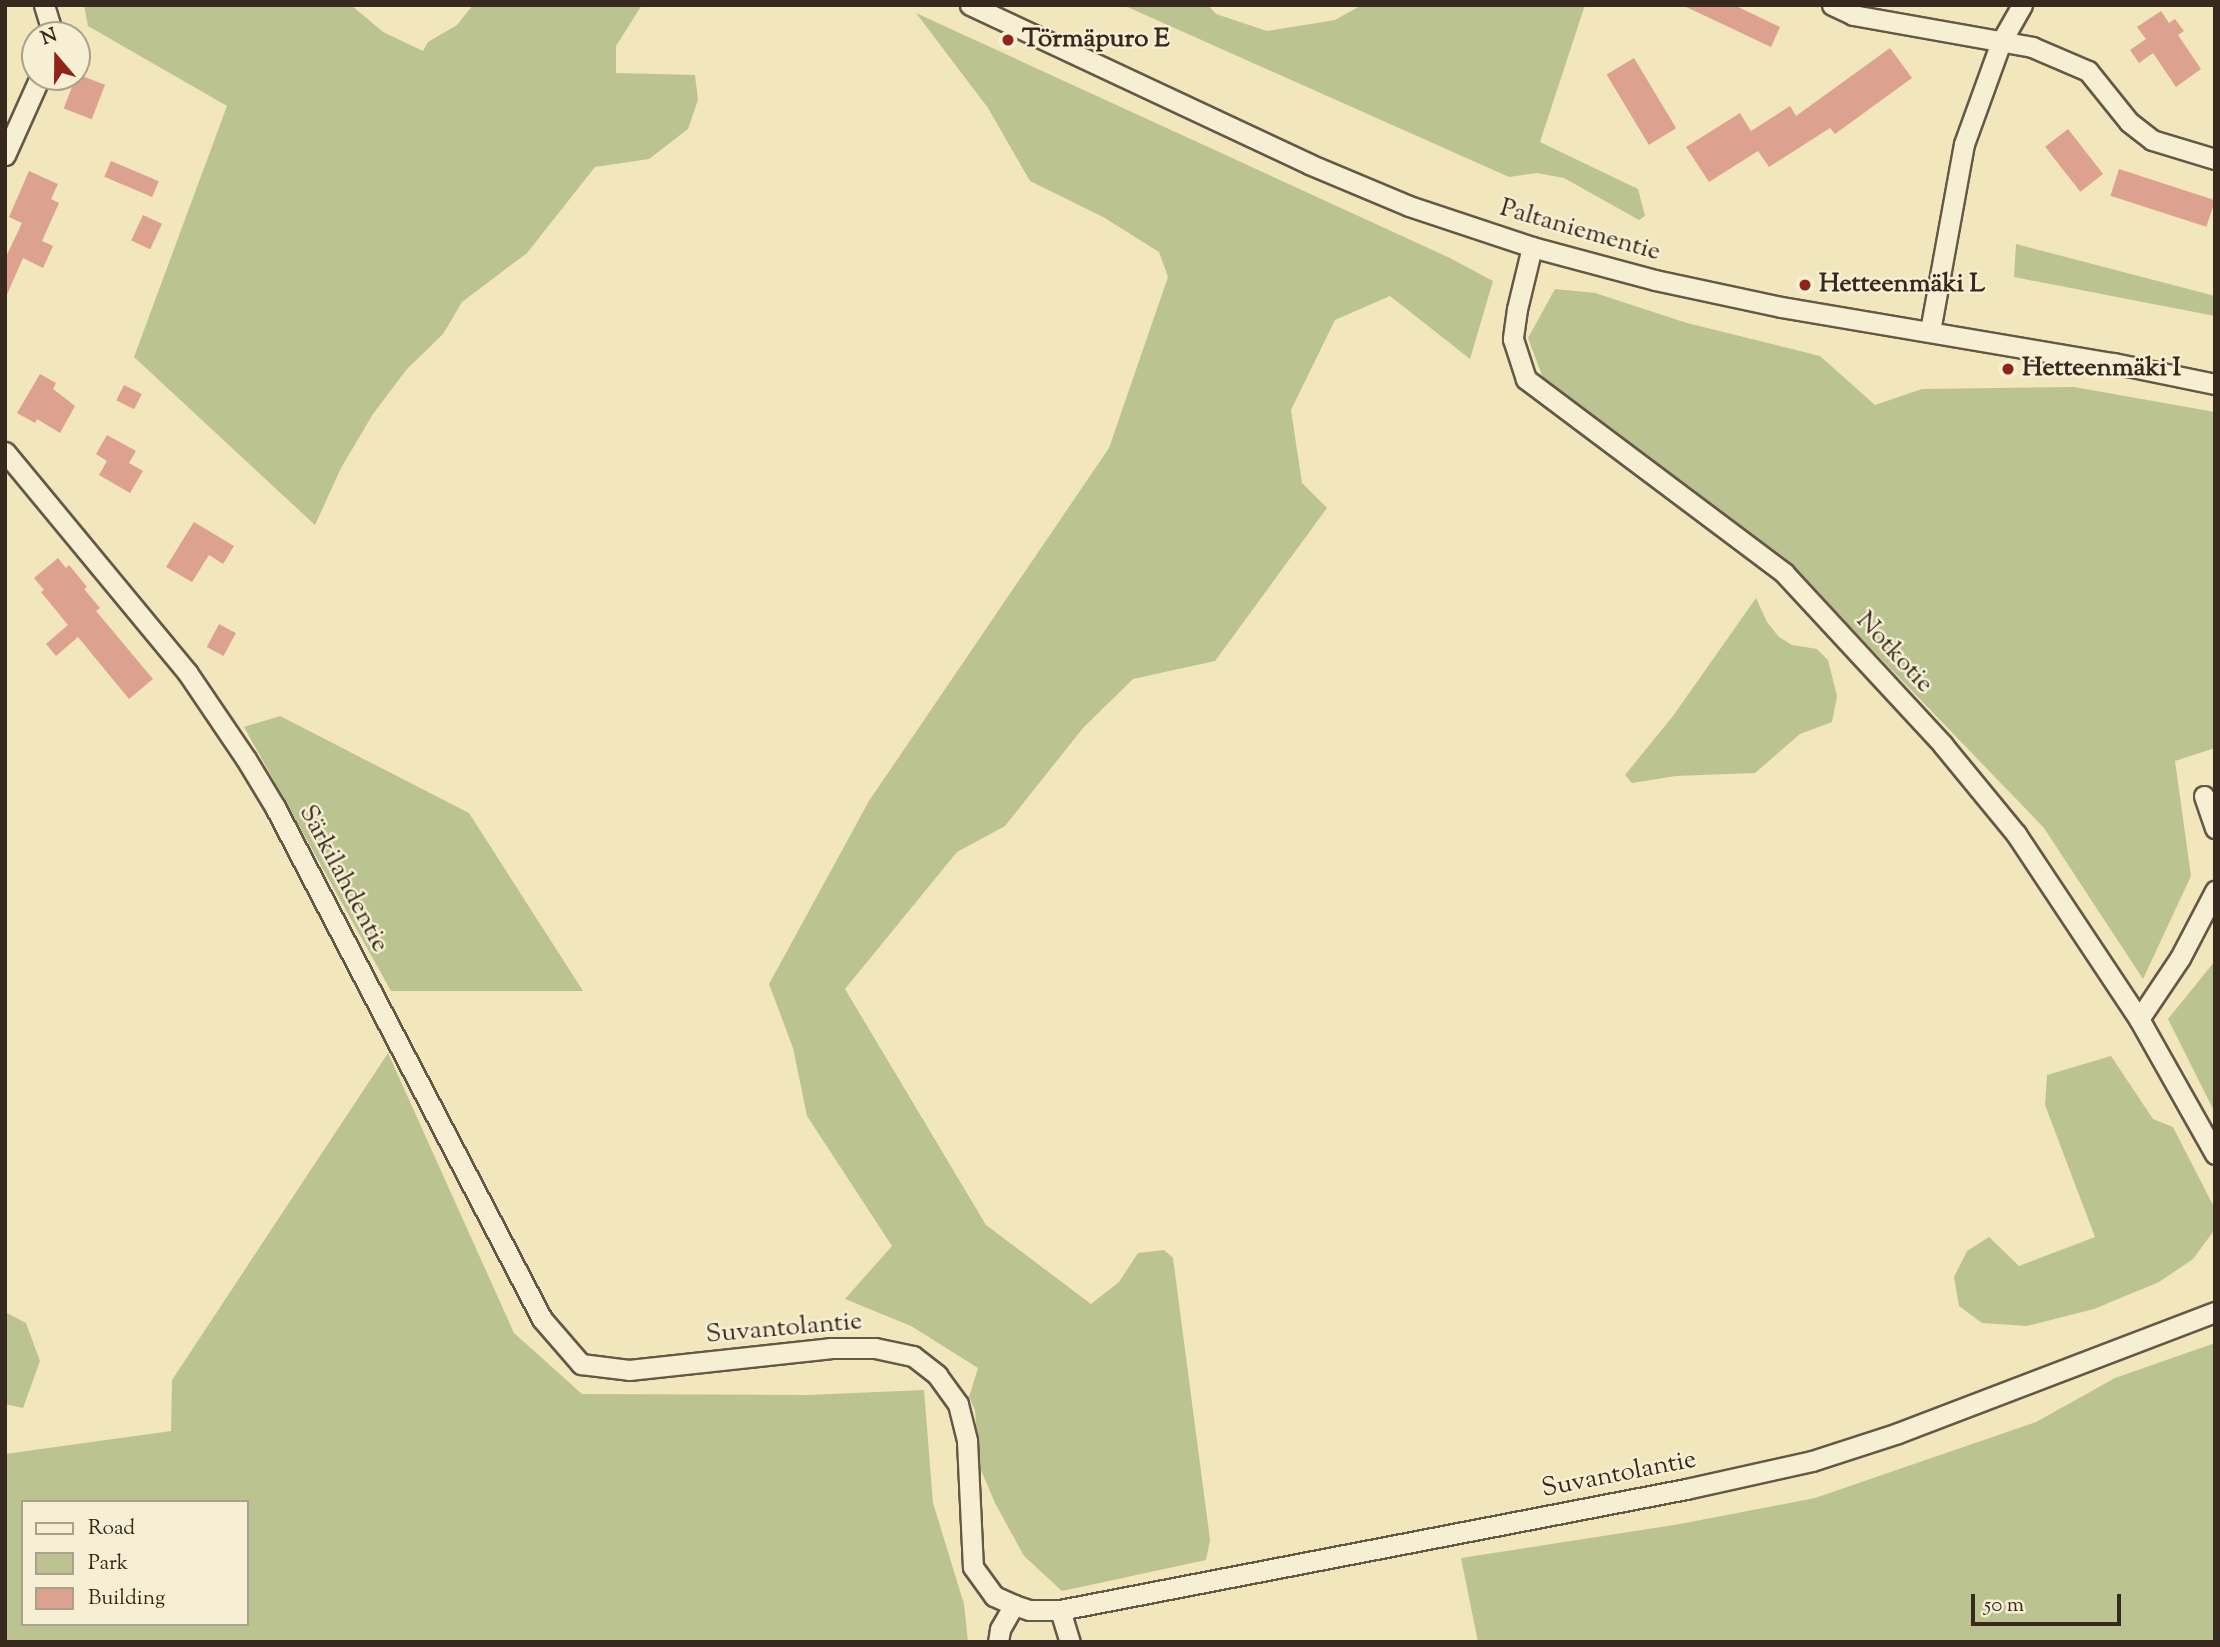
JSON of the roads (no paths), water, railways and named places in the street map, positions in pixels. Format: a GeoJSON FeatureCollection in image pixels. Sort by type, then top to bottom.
{"type":"FeatureCollection","features":[{"type":"Feature","properties":{"kind":"street","name":"Paltaniementie"},"geometry":{"type":"LineString","coordinates":[[970,5],[1310,164],[1409,206],[1532,247],[1655,280],[1781,307],[1930,331],[2215,384]]}},
{"type":"Feature","properties":{"kind":"street"},"geometry":{"type":"LineString","coordinates":[[1832,5],[1853,15],[2032,47],[2088,71],[2129,122],[2152,139],[2215,159]]}},
{"type":"Feature","properties":{"kind":"street"},"geometry":{"type":"LineString","coordinates":[[1930,331],[1964,145],[2001,42],[2022,5]]}},
{"type":"Feature","properties":{"kind":"street"},"geometry":{"type":"LineString","coordinates":[[5,155],[34,91]]}},
{"type":"Feature","properties":{"kind":"street","name":"Notkotie"},"geometry":{"type":"LineString","coordinates":[[1532,247],[1517,309],[1513,339],[1526,379],[1784,573],[1943,746],[2016,834],[2139,1018],[2215,1154]]}},
{"type":"Feature","properties":{"kind":"street","name":"Särkilahdentie"},"geometry":{"type":"LineString","coordinates":[[5,452],[187,671],[246,759],[275,807],[542,1319],[581,1364]]}},
{"type":"Feature","properties":{"kind":"street"},"geometry":{"type":"LineString","coordinates":[[2204,796],[2215,828]]}},
{"type":"Feature","properties":{"kind":"street"},"geometry":{"type":"LineString","coordinates":[[2139,1018],[2180,958],[2215,891]]}},
{"type":"Feature","properties":{"kind":"street","name":"Suvantolantie"},"geometry":{"type":"LineString","coordinates":[[581,1364],[628,1370],[830,1348],[875,1348],[913,1356],[937,1375],[958,1404],[967,1441],[973,1567],[994,1596],[1028,1610],[1060,1610],[1686,1489],[1812,1461],[1898,1433],[2215,1312]]}},
{"type":"Feature","properties":{"kind":"street"},"geometry":{"type":"LineString","coordinates":[[998,1642],[1000,1629],[1014,1605]]}},
{"type":"Feature","properties":{"kind":"street"},"geometry":{"type":"LineString","coordinates":[[1060,1610],[1070,1642]]}},
{"type":"Feature","properties":{"kind":"place","name":"Törmäpuro E"},"geometry":{"type":"Point","coordinates":[1008,40]}},
{"type":"Feature","properties":{"kind":"place","name":"Hetteenmäki L"},"geometry":{"type":"Point","coordinates":[1805,285]}},
{"type":"Feature","properties":{"kind":"place","name":"Hetteenmäki I"},"geometry":{"type":"Point","coordinates":[2008,369]}}]}
